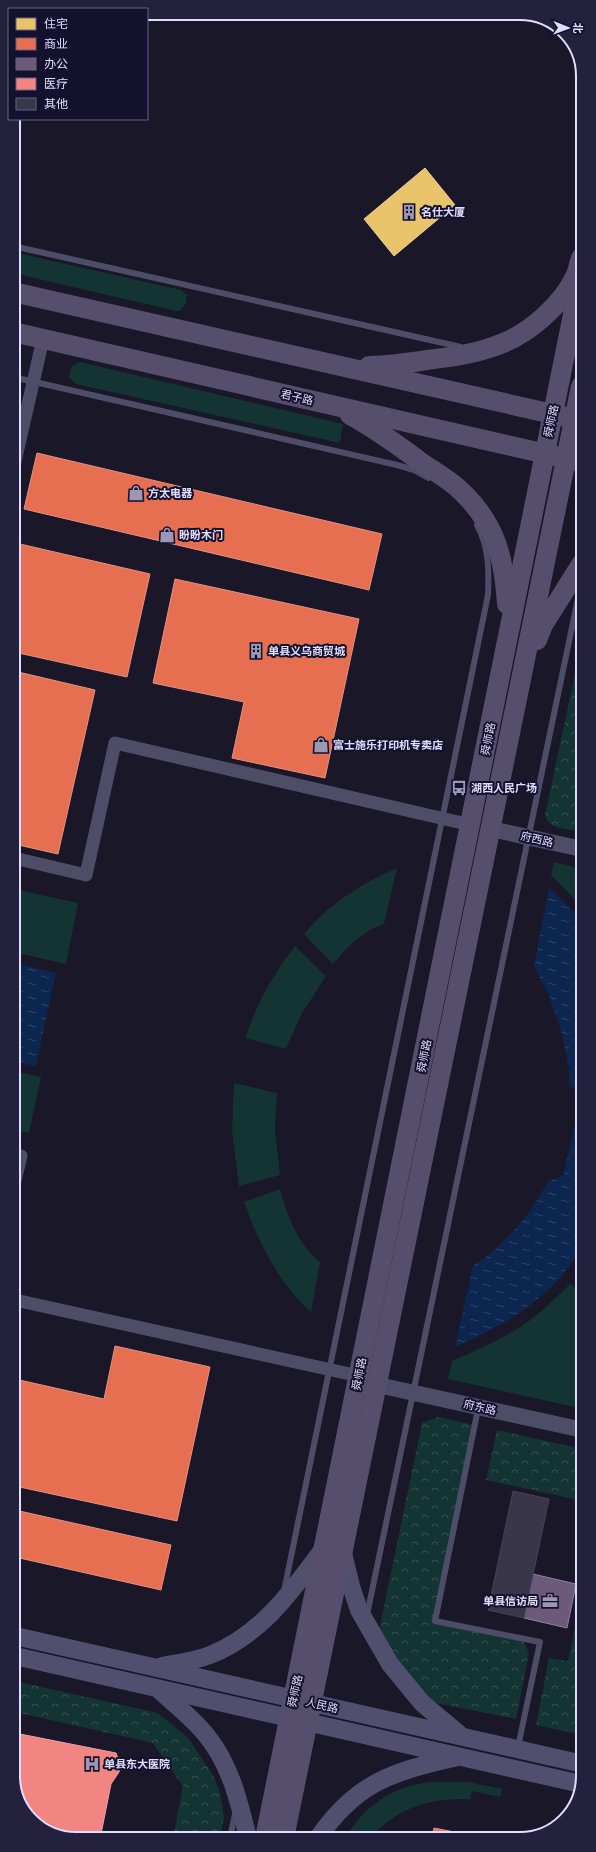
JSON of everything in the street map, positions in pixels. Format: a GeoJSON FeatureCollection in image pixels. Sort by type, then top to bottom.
{"type":"FeatureCollection","features":[{"type":"Feature","properties":{"kind":"main road"},"geometry":{"type":"LineString","coordinates":[[341,366],[396,364],[448,357],[499,345],[519,335],[542,317],[561,298],[576,275]]}},
{"type":"Feature","properties":{"kind":"main road"},"geometry":{"type":"LineString","coordinates":[[20,294],[576,420]]}},
{"type":"Feature","properties":{"kind":"main road","name":"舜师路"},"geometry":{"type":"LineString","coordinates":[[267,1832],[298,1720],[333,1551],[359,1376],[576,298]]}},
{"type":"Feature","properties":{"kind":"main road","name":"君子路"},"geometry":{"type":"LineString","coordinates":[[20,334],[574,460]]}},
{"type":"Feature","properties":{"kind":"main road"},"geometry":{"type":"LineString","coordinates":[[331,405],[391,439],[460,490],[473,513],[490,528],[500,552],[506,578],[507,644]]}},
{"type":"Feature","properties":{"kind":"main road","name":"舜师路"},"geometry":{"type":"LineString","coordinates":[[333,1551],[378,1384],[522,675],[574,460],[576,440]]}},
{"type":"Feature","properties":{"kind":"main road"},"geometry":{"type":"LineString","coordinates":[[522,675],[543,625],[576,572]]}},
{"type":"Feature","properties":{"kind":"main road"},"geometry":{"type":"LineString","coordinates":[[155,1667],[186,1662],[210,1655],[229,1646],[249,1633],[333,1551],[351,1586],[359,1610],[390,1664],[422,1703],[461,1736]]}},
{"type":"Feature","properties":{"kind":"main road","name":"人民路"},"geometry":{"type":"LineString","coordinates":[[20,1637],[576,1762]]}},
{"type":"Feature","properties":{"kind":"main road","name":"人民路"},"geometry":{"type":"LineString","coordinates":[[20,1657],[576,1783]]}},
{"type":"Feature","properties":{"kind":"main road"},"geometry":{"type":"LineString","coordinates":[[157,1688],[207,1736],[223,1759],[238,1798],[246,1832]]}},
{"type":"Feature","properties":{"kind":"main road","name":"舜师路"},"geometry":{"type":"LineString","coordinates":[[285,1832],[298,1720]]}},
{"type":"Feature","properties":{"kind":"main road"},"geometry":{"type":"LineString","coordinates":[[325,1832],[344,1805],[386,1777],[409,1769],[461,1757]]}},
{"type":"Feature","properties":{"kind":"street"},"geometry":{"type":"LineString","coordinates":[[20,439],[43,339]]}},
{"type":"Feature","properties":{"kind":"street"},"geometry":{"type":"LineString","coordinates":[[20,859],[86,874],[115,743],[471,825]]}},
{"type":"Feature","properties":{"kind":"street","name":"府西路"},"geometry":{"type":"LineString","coordinates":[[491,829],[576,848]]}},
{"type":"Feature","properties":{"kind":"street"},"geometry":{"type":"LineString","coordinates":[[20,1301],[359,1376]]}},
{"type":"Feature","properties":{"kind":"street","name":"府东路"},"geometry":{"type":"LineString","coordinates":[[378,1384],[576,1428]]}},
{"type":"Feature","properties":{"kind":"lane"},"geometry":{"type":"LineString","coordinates":[[20,248],[478,351]]}},
{"type":"Feature","properties":{"kind":"lane"},"geometry":{"type":"LineString","coordinates":[[20,379],[397,465],[414,470],[433,481]]}},
{"type":"Feature","properties":{"kind":"lane"},"geometry":{"type":"LineString","coordinates":[[281,1602],[488,595],[486,550],[473,513]]}},
{"type":"Feature","properties":{"kind":"lane"},"geometry":{"type":"LineString","coordinates":[[366,1622],[576,608]]}},
{"type":"Feature","properties":{"kind":"lane"},"geometry":{"type":"LineString","coordinates":[[479,1407],[435,1621],[540,1642],[518,1749]]}},
{"type":"Feature","properties":{"kind":"lane"},"geometry":{"type":"LineString","coordinates":[[231,1832],[238,1798]]}},
{"type":"Feature","properties":{"kind":"green space"},"geometry":{"type":"Polygon","coordinates":[[[20,254],[181,290],[187,295],[186,303],[180,311],[20,275],[20,254]]]}},
{"type":"Feature","properties":{"kind":"green space"},"geometry":{"type":"Polygon","coordinates":[[[80,362],[343,424],[340,443],[76,384],[69,377],[72,366],[80,362]]]}},
{"type":"Feature","properties":{"kind":"green space"},"geometry":{"type":"Polygon","coordinates":[[[576,669],[576,831],[560,828],[550,824],[545,815],[576,669]]]}},
{"type":"Feature","properties":{"kind":"green space"},"geometry":{"type":"Polygon","coordinates":[[[554,862],[576,868],[576,901],[551,875],[554,862]]]}},
{"type":"Feature","properties":{"kind":"green space"},"geometry":{"type":"Polygon","coordinates":[[[397,868],[384,924],[362,935],[333,964],[304,934],[313,923],[346,896],[397,868]]]}},
{"type":"Feature","properties":{"kind":"green space"},"geometry":{"type":"Polygon","coordinates":[[[20,890],[78,903],[66,964],[20,953],[20,890]]]}},
{"type":"Feature","properties":{"kind":"green space"},"geometry":{"type":"Polygon","coordinates":[[[295,946],[326,976],[301,1015],[286,1049],[245,1038],[266,990],[295,946]]]}},
{"type":"Feature","properties":{"kind":"green space"},"geometry":{"type":"Polygon","coordinates":[[[20,1072],[41,1077],[29,1133],[20,1131],[20,1072]]]}},
{"type":"Feature","properties":{"kind":"green space"},"geometry":{"type":"Polygon","coordinates":[[[234,1083],[277,1093],[275,1132],[280,1175],[239,1186],[232,1130],[234,1083]]]}},
{"type":"Feature","properties":{"kind":"green space"},"geometry":{"type":"Polygon","coordinates":[[[280,1189],[286,1210],[294,1229],[305,1247],[320,1262],[311,1312],[289,1289],[271,1262],[256,1232],[244,1202],[280,1189]]]}},
{"type":"Feature","properties":{"kind":"green space"},"geometry":{"type":"Polygon","coordinates":[[[570,1284],[576,1289],[576,1407],[448,1379],[452,1361],[511,1333],[535,1317],[570,1284]]]}},
{"type":"Feature","properties":{"kind":"green space"},"geometry":{"type":"Polygon","coordinates":[[[438,1417],[475,1425],[435,1621],[522,1638],[529,1653],[516,1719],[430,1702],[400,1664],[379,1631],[422,1423],[438,1417]]]}},
{"type":"Feature","properties":{"kind":"green space"},"geometry":{"type":"Polygon","coordinates":[[[497,1430],[576,1447],[576,1499],[486,1480],[497,1430]]]}},
{"type":"Feature","properties":{"kind":"green space"},"geometry":{"type":"Polygon","coordinates":[[[576,1623],[576,1734],[536,1725],[549,1658],[568,1661],[576,1623]]]}},
{"type":"Feature","properties":{"kind":"green space"},"geometry":{"type":"Polygon","coordinates":[[[20,1682],[158,1713],[188,1738],[213,1775],[220,1793],[224,1817],[221,1832],[174,1832],[183,1786],[153,1743],[20,1713],[20,1682]]]}},
{"type":"Feature","properties":{"kind":"green space"},"geometry":{"type":"Polygon","coordinates":[[[430,1782],[468,1782],[502,1789],[500,1797],[472,1791],[470,1799],[455,1799],[416,1806],[392,1818],[376,1832],[349,1832],[371,1807],[392,1793],[416,1784],[430,1782]]]}},
{"type":"Feature","properties":{"kind":"water"},"geometry":{"type":"Polygon","coordinates":[[[549,888],[571,909],[576,916],[576,1091],[569,1085],[569,1070],[562,1034],[549,996],[534,966],[549,888]]]}},
{"type":"Feature","properties":{"kind":"water"},"geometry":{"type":"Polygon","coordinates":[[[20,964],[56,973],[36,1066],[20,1063],[20,964]]]}},
{"type":"Feature","properties":{"kind":"water"},"geometry":{"type":"Polygon","coordinates":[[[576,1119],[576,1257],[555,1283],[530,1305],[481,1335],[455,1347],[473,1266],[496,1248],[516,1228],[533,1206],[548,1181],[563,1176],[576,1119]]]}},
{"type":"Feature","properties":{"kind":"building: 住宅","name":"名仕大厦"},"geometry":{"type":"Polygon","coordinates":[[[425,168],[455,205],[394,256],[364,219],[425,168]]]}},
{"type":"Feature","properties":{"kind":"building: 商业"},"geometry":{"type":"Polygon","coordinates":[[[37,453],[382,534],[369,590],[24,509],[37,453]]]}},
{"type":"Feature","properties":{"kind":"building: 商业"},"geometry":{"type":"Polygon","coordinates":[[[20,544],[150,574],[127,677],[20,653],[20,544]]]}},
{"type":"Feature","properties":{"kind":"building: 商业","name":"单县义乌商贸城"},"geometry":{"type":"Polygon","coordinates":[[[175,579],[359,619],[325,778],[232,758],[244,702],[153,683],[175,579]]]}},
{"type":"Feature","properties":{"kind":"building: 商业"},"geometry":{"type":"Polygon","coordinates":[[[20,672],[95,690],[58,854],[20,845],[20,672]]]}},
{"type":"Feature","properties":{"kind":"building: 商业"},"geometry":{"type":"Polygon","coordinates":[[[115,1346],[210,1367],[177,1521],[20,1487],[20,1380],[104,1399],[115,1346]]]}},
{"type":"Feature","properties":{"kind":"building: 商业"},"geometry":{"type":"Polygon","coordinates":[[[20,1511],[171,1545],[161,1590],[20,1558],[20,1511]]]}},
{"type":"Feature","properties":{"kind":"building: 商业"},"geometry":{"type":"Polygon","coordinates":[[[434,1828],[454,1832],[433,1832],[434,1828]]]}},
{"type":"Feature","properties":{"kind":"building: 办公","name":"单县信访局"},"geometry":{"type":"Polygon","coordinates":[[[533,1574],[576,1584],[567,1628],[524,1618],[533,1574]]]}},
{"type":"Feature","properties":{"kind":"building: 医疗"},"geometry":{"type":"Polygon","coordinates":[[[20,1734],[116,1753],[120,1764],[119,1772],[111,1784],[101,1832],[72,1832],[51,1826],[42,1821],[34,1813],[24,1798],[20,1784],[20,1734]]]}},
{"type":"Feature","properties":{"kind":"building: 其他"},"geometry":{"type":"Polygon","coordinates":[[[513,1491],[549,1499],[524,1618],[488,1610],[513,1491]]]}},
{"type":"Feature","properties":{"kind":"place","name":"名仕大厦"},"geometry":{"type":"Point","coordinates":[409,212]}},
{"type":"Feature","properties":{"kind":"place","name":"方太电器"},"geometry":{"type":"Point","coordinates":[136,493]}},
{"type":"Feature","properties":{"kind":"place","name":"盼盼木门"},"geometry":{"type":"Point","coordinates":[167,535]}},
{"type":"Feature","properties":{"kind":"place","name":"单县义乌商贸城"},"geometry":{"type":"Point","coordinates":[256,651]}},
{"type":"Feature","properties":{"kind":"place","name":"富士施乐打印机专卖店"},"geometry":{"type":"Point","coordinates":[321,745]}},
{"type":"Feature","properties":{"kind":"place","name":"湖西人民广场"},"geometry":{"type":"Point","coordinates":[459,788]}},
{"type":"Feature","properties":{"kind":"place","name":"单县信访局"},"geometry":{"type":"Point","coordinates":[550,1601]}},
{"type":"Feature","properties":{"kind":"place","name":"单县东大医院"},"geometry":{"type":"Point","coordinates":[92,1764]}}]}
